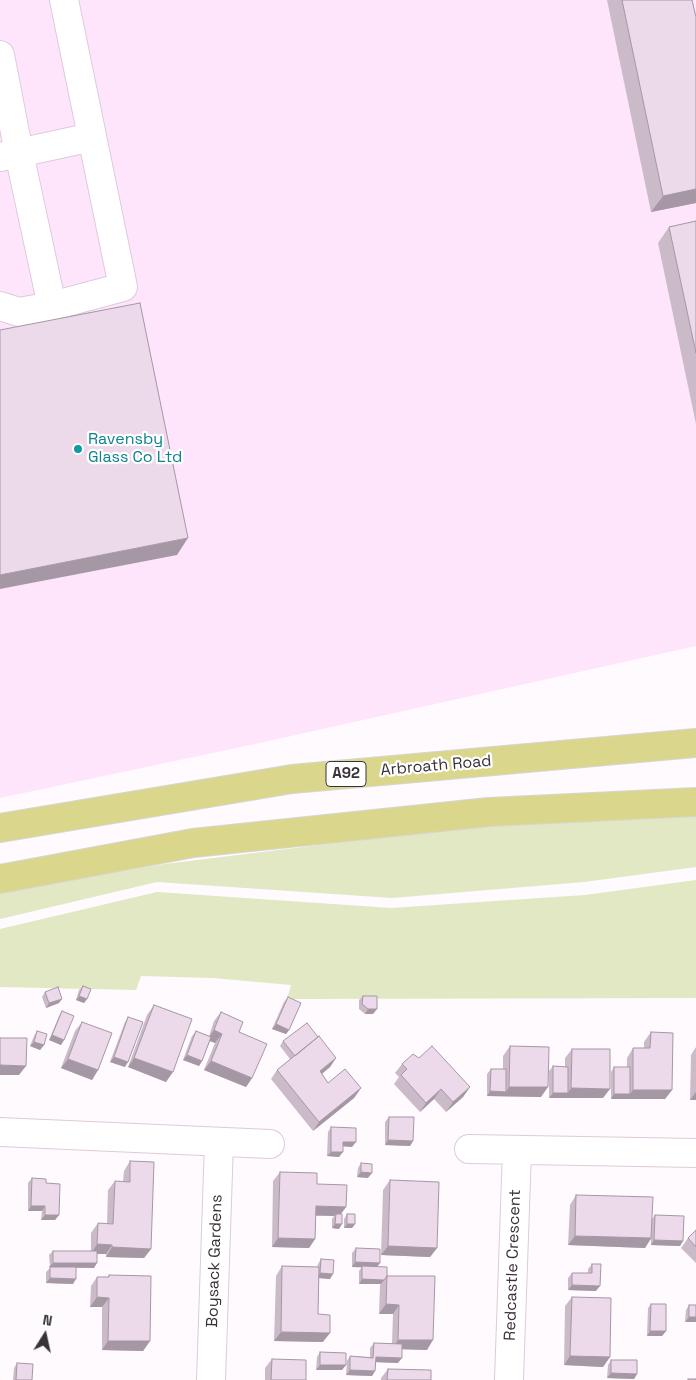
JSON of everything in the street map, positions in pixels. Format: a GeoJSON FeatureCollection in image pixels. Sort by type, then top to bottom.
{"type":"FeatureCollection","features":[{"type":"Feature","properties":{"kind":"main road","name":"Arbroath Road"},"geometry":{"type":"LineString","coordinates":[[0,828],[292,778],[696,743]]}},
{"type":"Feature","properties":{"kind":"main road"},"geometry":{"type":"LineString","coordinates":[[0,878],[203,842],[489,812],[696,802]]}},
{"type":"Feature","properties":{"kind":"street"},"geometry":{"type":"LineString","coordinates":[[0,306],[19,312],[52,306],[124,287],[64,0]]}},
{"type":"Feature","properties":{"kind":"street"},"geometry":{"type":"LineString","coordinates":[[0,55],[10,155],[52,306]]}},
{"type":"Feature","properties":{"kind":"street"},"geometry":{"type":"LineString","coordinates":[[10,155],[92,137]]}},
{"type":"Feature","properties":{"kind":"street"},"geometry":{"type":"LineString","coordinates":[[0,1132],[270,1144]]}},
{"type":"Feature","properties":{"kind":"street","name":"Boysack Gardens"},"geometry":{"type":"LineString","coordinates":[[211,1380],[219,1142]]}},
{"type":"Feature","properties":{"kind":"street"},"geometry":{"type":"LineString","coordinates":[[469,1149],[696,1153]]}},
{"type":"Feature","properties":{"kind":"street","name":"Redcastle Crescent"},"geometry":{"type":"LineString","coordinates":[[510,1380],[517,1150]]}},
{"type":"Feature","properties":{"kind":"shaded area"},"geometry":{"type":"Polygon","coordinates":[[[0,0],[696,0],[696,646],[255,744],[0,798],[0,0]]]}},
{"type":"Feature","properties":{"kind":"green space"},"geometry":{"type":"Polygon","coordinates":[[[696,812],[696,867],[584,882],[392,898],[157,882],[0,919],[0,893],[157,865],[489,824],[696,812]]]}},
{"type":"Feature","properties":{"kind":"green space"},"geometry":{"type":"Polygon","coordinates":[[[696,880],[696,998],[287,999],[291,985],[213,978],[141,976],[136,990],[0,987],[0,929],[157,892],[391,908],[585,895],[696,880]]]}},
{"type":"Feature","properties":{"kind":"building"},"geometry":{"type":"Polygon","coordinates":[[[622,0],[692,0],[696,17],[696,189],[663,196],[622,0]]]}},
{"type":"Feature","properties":{"kind":"building"},"geometry":{"type":"Polygon","coordinates":[[[696,221],[696,353],[669,227],[696,221]]]}},
{"type":"Feature","properties":{"kind":"building","name":"Ravensby Glass Co Ltd"},"geometry":{"type":"Polygon","coordinates":[[[140,303],[188,538],[0,575],[0,330],[140,303]]]}},
{"type":"Feature","properties":{"kind":"building"},"geometry":{"type":"Polygon","coordinates":[[[83,986],[91,989],[87,999],[79,996],[83,986]]]}},
{"type":"Feature","properties":{"kind":"building"},"geometry":{"type":"Polygon","coordinates":[[[58,987],[62,999],[49,1003],[45,992],[58,987]]]}},
{"type":"Feature","properties":{"kind":"building"},"geometry":{"type":"Polygon","coordinates":[[[363,996],[377,996],[377,1009],[368,1009],[362,1004],[363,996]]]}},
{"type":"Feature","properties":{"kind":"building"},"geometry":{"type":"Polygon","coordinates":[[[288,997],[301,1003],[289,1030],[276,1024],[288,997]]]}},
{"type":"Feature","properties":{"kind":"building"},"geometry":{"type":"Polygon","coordinates":[[[154,1005],[192,1019],[173,1072],[134,1058],[154,1005]]]}},
{"type":"Feature","properties":{"kind":"building"},"geometry":{"type":"Polygon","coordinates":[[[62,1011],[74,1016],[64,1040],[52,1035],[62,1011]]]}},
{"type":"Feature","properties":{"kind":"building"},"geometry":{"type":"Polygon","coordinates":[[[221,1012],[243,1022],[239,1032],[267,1044],[252,1078],[211,1061],[222,1034],[214,1030],[221,1012]]]}},
{"type":"Feature","properties":{"kind":"building"},"geometry":{"type":"Polygon","coordinates":[[[128,1017],[143,1022],[128,1062],[114,1057],[128,1017]]]}},
{"type":"Feature","properties":{"kind":"building"},"geometry":{"type":"Polygon","coordinates":[[[82,1022],[112,1033],[98,1070],[68,1059],[82,1022]]]}},
{"type":"Feature","properties":{"kind":"building"},"geometry":{"type":"Polygon","coordinates":[[[307,1023],[318,1037],[295,1056],[283,1041],[307,1023]]]}},
{"type":"Feature","properties":{"kind":"building"},"geometry":{"type":"Polygon","coordinates":[[[37,1031],[47,1034],[44,1045],[34,1042],[37,1031]]]}},
{"type":"Feature","properties":{"kind":"building"},"geometry":{"type":"Polygon","coordinates":[[[196,1031],[211,1037],[202,1061],[187,1055],[196,1031]]]}},
{"type":"Feature","properties":{"kind":"building"},"geometry":{"type":"Polygon","coordinates":[[[651,1032],[673,1033],[672,1090],[633,1090],[633,1048],[650,1048],[651,1032]]]}},
{"type":"Feature","properties":{"kind":"building"},"geometry":{"type":"Polygon","coordinates":[[[319,1036],[336,1058],[320,1071],[328,1083],[345,1069],[361,1088],[319,1122],[277,1070],[319,1036]]]}},
{"type":"Feature","properties":{"kind":"building"},"geometry":{"type":"Polygon","coordinates":[[[0,1038],[27,1038],[26,1066],[0,1065],[0,1038]]]}},
{"type":"Feature","properties":{"kind":"building"},"geometry":{"type":"Polygon","coordinates":[[[432,1046],[470,1087],[453,1102],[441,1089],[426,1103],[401,1075],[407,1069],[402,1064],[413,1054],[419,1058],[432,1046]]]}},
{"type":"Feature","properties":{"kind":"building"},"geometry":{"type":"Polygon","coordinates":[[[510,1046],[549,1047],[548,1087],[509,1087],[510,1046]]]}},
{"type":"Feature","properties":{"kind":"building"},"geometry":{"type":"Polygon","coordinates":[[[572,1049],[610,1049],[610,1089],[571,1088],[572,1049]]]}},
{"type":"Feature","properties":{"kind":"building"},"geometry":{"type":"Polygon","coordinates":[[[553,1066],[568,1067],[568,1093],[553,1093],[553,1066]]]}},
{"type":"Feature","properties":{"kind":"building"},"geometry":{"type":"Polygon","coordinates":[[[614,1067],[630,1067],[630,1094],[614,1094],[614,1067]]]}},
{"type":"Feature","properties":{"kind":"building"},"geometry":{"type":"Polygon","coordinates":[[[491,1069],[506,1069],[506,1092],[490,1091],[491,1069]]]}},
{"type":"Feature","properties":{"kind":"building"},"geometry":{"type":"Polygon","coordinates":[[[389,1117],[414,1117],[413,1141],[388,1140],[389,1117]]]}},
{"type":"Feature","properties":{"kind":"building"},"geometry":{"type":"Polygon","coordinates":[[[331,1127],[356,1128],[356,1142],[343,1142],[343,1152],[331,1152],[331,1127]]]}},
{"type":"Feature","properties":{"kind":"building"},"geometry":{"type":"Polygon","coordinates":[[[130,1161],[154,1162],[151,1249],[112,1247],[112,1245],[97,1244],[98,1223],[113,1224],[115,1181],[130,1182],[130,1161]]]}},
{"type":"Feature","properties":{"kind":"building"},"geometry":{"type":"Polygon","coordinates":[[[361,1163],[372,1164],[372,1173],[361,1172],[361,1163]]]}},
{"type":"Feature","properties":{"kind":"building"},"geometry":{"type":"Polygon","coordinates":[[[280,1172],[317,1173],[317,1184],[347,1185],[346,1207],[316,1206],[315,1239],[278,1238],[280,1172]]]}},
{"type":"Feature","properties":{"kind":"building"},"geometry":{"type":"Polygon","coordinates":[[[32,1178],[46,1179],[46,1183],[60,1184],[59,1215],[45,1215],[45,1206],[31,1206],[32,1178]]]}},
{"type":"Feature","properties":{"kind":"building"},"geometry":{"type":"Polygon","coordinates":[[[390,1180],[439,1182],[437,1248],[388,1246],[390,1180]]]}},
{"type":"Feature","properties":{"kind":"building"},"geometry":{"type":"Polygon","coordinates":[[[576,1195],[653,1197],[651,1238],[575,1236],[576,1195]]]}},
{"type":"Feature","properties":{"kind":"building"},"geometry":{"type":"Polygon","coordinates":[[[336,1214],[342,1214],[342,1224],[335,1224],[336,1214]]]}},
{"type":"Feature","properties":{"kind":"building"},"geometry":{"type":"Polygon","coordinates":[[[347,1214],[355,1214],[355,1224],[347,1224],[347,1214]]]}},
{"type":"Feature","properties":{"kind":"building"},"geometry":{"type":"Polygon","coordinates":[[[655,1215],[684,1216],[683,1241],[654,1240],[655,1215]]]}},
{"type":"Feature","properties":{"kind":"building"},"geometry":{"type":"Polygon","coordinates":[[[696,1230],[696,1247],[688,1238],[696,1230]]]}},
{"type":"Feature","properties":{"kind":"building"},"geometry":{"type":"Polygon","coordinates":[[[356,1248],[380,1249],[380,1263],[355,1262],[356,1248]]]}},
{"type":"Feature","properties":{"kind":"building"},"geometry":{"type":"Polygon","coordinates":[[[53,1251],[97,1251],[97,1263],[53,1263],[53,1251]]]}},
{"type":"Feature","properties":{"kind":"building"},"geometry":{"type":"Polygon","coordinates":[[[321,1259],[334,1260],[333,1274],[320,1273],[321,1259]]]}},
{"type":"Feature","properties":{"kind":"building"},"geometry":{"type":"Polygon","coordinates":[[[592,1264],[601,1264],[600,1286],[572,1285],[572,1273],[592,1273],[592,1264]]]}},
{"type":"Feature","properties":{"kind":"building"},"geometry":{"type":"Polygon","coordinates":[[[282,1266],[319,1267],[318,1314],[330,1315],[330,1333],[281,1332],[282,1266]]]}},
{"type":"Feature","properties":{"kind":"building"},"geometry":{"type":"Polygon","coordinates":[[[362,1266],[387,1267],[387,1276],[384,1280],[362,1279],[362,1266]]]}},
{"type":"Feature","properties":{"kind":"building"},"geometry":{"type":"Polygon","coordinates":[[[50,1267],[76,1267],[76,1279],[50,1278],[50,1267]]]}},
{"type":"Feature","properties":{"kind":"building"},"geometry":{"type":"Polygon","coordinates":[[[109,1275],[151,1276],[150,1341],[108,1341],[109,1298],[97,1297],[97,1277],[109,1277],[109,1275]]]}},
{"type":"Feature","properties":{"kind":"building"},"geometry":{"type":"Polygon","coordinates":[[[387,1276],[435,1276],[433,1340],[398,1340],[399,1305],[386,1304],[387,1276]]]}},
{"type":"Feature","properties":{"kind":"building"},"geometry":{"type":"Polygon","coordinates":[[[572,1297],[611,1298],[610,1357],[570,1356],[572,1297]]]}},
{"type":"Feature","properties":{"kind":"building"},"geometry":{"type":"Polygon","coordinates":[[[651,1304],[666,1304],[666,1331],[650,1331],[651,1304]]]}},
{"type":"Feature","properties":{"kind":"building"},"geometry":{"type":"Polygon","coordinates":[[[689,1305],[696,1305],[696,1317],[689,1317],[689,1305]]]}},
{"type":"Feature","properties":{"kind":"building"},"geometry":{"type":"Polygon","coordinates":[[[374,1343],[402,1344],[402,1358],[376,1357],[375,1371],[350,1370],[350,1356],[373,1358],[374,1343]]]}},
{"type":"Feature","properties":{"kind":"building"},"geometry":{"type":"Polygon","coordinates":[[[320,1352],[346,1353],[346,1365],[320,1365],[320,1352]]]}},
{"type":"Feature","properties":{"kind":"building"},"geometry":{"type":"Polygon","coordinates":[[[272,1359],[306,1360],[306,1380],[271,1380],[272,1359]]]}},
{"type":"Feature","properties":{"kind":"building"},"geometry":{"type":"Polygon","coordinates":[[[611,1360],[637,1360],[637,1374],[611,1373],[611,1360]]]}},
{"type":"Feature","properties":{"kind":"building"},"geometry":{"type":"Polygon","coordinates":[[[17,1363],[33,1364],[32,1380],[16,1380],[17,1363]]]}},
{"type":"Feature","properties":{"kind":"building"},"geometry":{"type":"Polygon","coordinates":[[[388,1369],[431,1370],[431,1380],[387,1380],[388,1369]]]}},
{"type":"Feature","properties":{"kind":"place","name":"Ravensby Glass Co Ltd"},"geometry":{"type":"Point","coordinates":[78,449]}}]}
